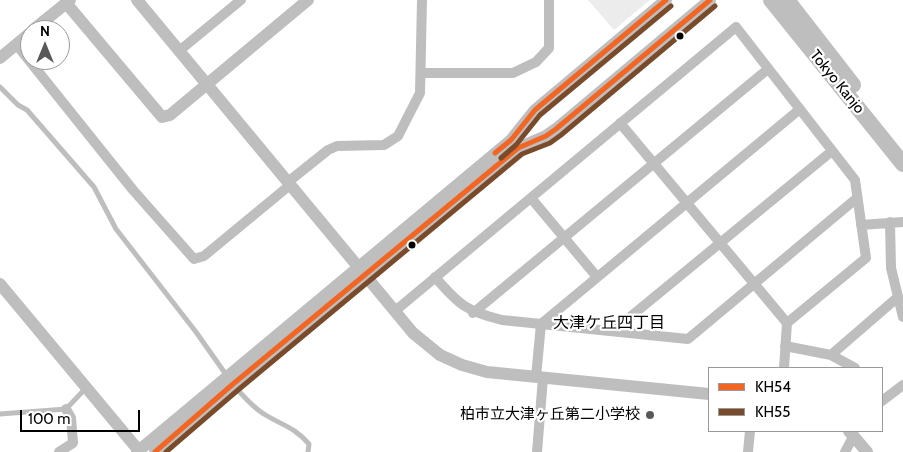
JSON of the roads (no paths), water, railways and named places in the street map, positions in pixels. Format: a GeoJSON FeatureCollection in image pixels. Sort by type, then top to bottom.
{"type":"FeatureCollection","features":[{"type":"Feature","properties":{"kind":"highway","name":"Tokyo Kanjo"},"geometry":{"type":"LineString","coordinates":[[771,0],[903,164]]}},
{"type":"Feature","properties":{"kind":"highway","name":"Tokyo Kanjo"},"geometry":{"type":"LineString","coordinates":[[787,0],[903,150]]}},
{"type":"Feature","properties":{"kind":"street"},"geometry":{"type":"LineString","coordinates":[[136,0],[361,271],[422,341],[450,360],[480,370],[708,394]]}},
{"type":"Feature","properties":{"kind":"street"},"geometry":{"type":"LineString","coordinates":[[179,51],[241,0]]}},
{"type":"Feature","properties":{"kind":"street"},"geometry":{"type":"LineString","coordinates":[[16,44],[133,190],[194,258],[204,256],[328,150],[337,146],[378,146],[391,143],[406,123],[420,93],[422,73],[422,0]]}},
{"type":"Feature","properties":{"kind":"street"},"geometry":{"type":"LineString","coordinates":[[422,73],[513,73],[536,62],[549,48],[549,0]]}},
{"type":"Feature","properties":{"kind":"street"},"geometry":{"type":"LineString","coordinates":[[0,284],[139,452],[230,380],[361,271],[511,140],[535,110],[666,0]]}},
{"type":"Feature","properties":{"kind":"street"},"geometry":{"type":"LineString","coordinates":[[361,271],[518,148],[546,136],[556,129],[710,0]]}},
{"type":"Feature","properties":{"kind":"street"},"geometry":{"type":"LineString","coordinates":[[45,20],[67,1],[162,117],[170,115],[305,1]]}},
{"type":"Feature","properties":{"kind":"street"},"geometry":{"type":"LineString","coordinates":[[395,311],[736,27],[855,180],[866,258],[787,323]]}},
{"type":"Feature","properties":{"kind":"street"},"geometry":{"type":"LineString","coordinates":[[0,58],[20,41]]}},
{"type":"Feature","properties":{"kind":"street"},"geometry":{"type":"LineString","coordinates":[[473,312],[768,69]]}},
{"type":"Feature","properties":{"kind":"street"},"geometry":{"type":"LineString","coordinates":[[537,452],[541,324],[800,109]]}},
{"type":"Feature","properties":{"kind":"street"},"geometry":{"type":"LineString","coordinates":[[620,123],[787,323],[784,367]]}},
{"type":"Feature","properties":{"kind":"street"},"geometry":{"type":"LineString","coordinates":[[613,331],[832,151]]}},
{"type":"Feature","properties":{"kind":"street"},"geometry":{"type":"LineString","coordinates":[[531,198],[597,277]]}},
{"type":"Feature","properties":{"kind":"street"},"geometry":{"type":"LineString","coordinates":[[435,277],[453,298],[473,312],[502,320],[688,339],[857,198]]}},
{"type":"Feature","properties":{"kind":"street"},"geometry":{"type":"LineString","coordinates":[[890,222],[891,268],[903,317]]}},
{"type":"Feature","properties":{"kind":"street"},"geometry":{"type":"LineString","coordinates":[[861,225],[903,222]]}},
{"type":"Feature","properties":{"kind":"street"},"geometry":{"type":"LineString","coordinates":[[831,355],[898,297]]}},
{"type":"Feature","properties":{"kind":"street"},"geometry":{"type":"LineString","coordinates":[[785,346],[831,355],[853,367]]}},
{"type":"Feature","properties":{"kind":"street"},"geometry":{"type":"LineString","coordinates":[[155,452],[230,380]]}},
{"type":"Feature","properties":{"kind":"street"},"geometry":{"type":"LineString","coordinates":[[883,396],[903,385]]}},
{"type":"Feature","properties":{"kind":"street"},"geometry":{"type":"LineString","coordinates":[[59,452],[73,442],[71,418],[66,409]]}},
{"type":"Feature","properties":{"kind":"street"},"geometry":{"type":"LineString","coordinates":[[749,452],[750,432]]}},
{"type":"Feature","properties":{"kind":"street"},"geometry":{"type":"LineString","coordinates":[[845,452],[851,433]]}},
{"type":"Feature","properties":{"kind":"street"},"geometry":{"type":"LineString","coordinates":[[851,433],[867,452]]}},
{"type":"Feature","properties":{"kind":"lane"},"geometry":{"type":"LineString","coordinates":[[0,87],[18,105],[27,110],[94,187],[116,229],[196,332],[230,380],[250,403],[265,415],[286,424],[301,435],[309,444],[308,452]]}},
{"type":"Feature","properties":{"kind":"lane"},"geometry":{"type":"LineString","coordinates":[[0,414],[66,409],[86,388]]}},
{"type":"Feature","properties":{"kind":"place","name":"柏市立大津ヶ丘第二小学校"},"geometry":{"type":"Point","coordinates":[650,415]}},
{"type":"Feature","properties":{"kind":"district","name":"大津ケ丘四丁目"},"geometry":{"type":"Point","coordinates":[609,323]}}]}
